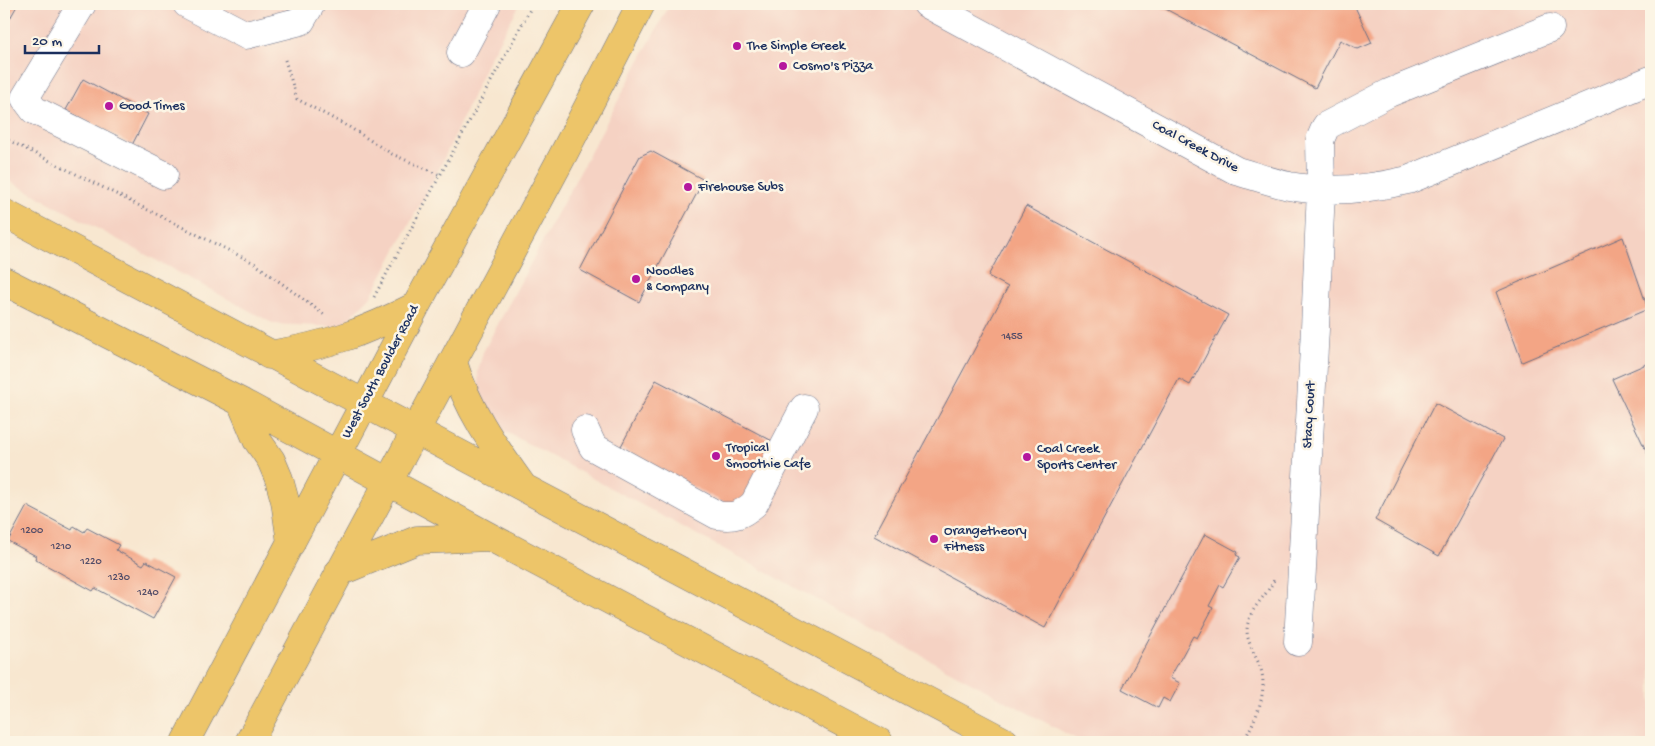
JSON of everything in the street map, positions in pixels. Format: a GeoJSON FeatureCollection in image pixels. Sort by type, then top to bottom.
{"type":"FeatureCollection","features":[{"type":"Feature","properties":{"kind":"main road","name":"West South Boulder Road"},"geometry":{"type":"LineString","coordinates":[[185,742],[416,306],[581,4]]}},
{"type":"Feature","properties":{"kind":"main road"},"geometry":{"type":"LineString","coordinates":[[249,742],[453,362],[641,4]]}},
{"type":"Feature","properties":{"kind":"main road"},"geometry":{"type":"LineString","coordinates":[[4,213],[269,355],[416,430],[1005,742]]}},
{"type":"Feature","properties":{"kind":"main road"},"geometry":{"type":"LineString","coordinates":[[4,281],[241,402],[490,537],[879,742]]}},
{"type":"Feature","properties":{"kind":"main road"},"geometry":{"type":"LineString","coordinates":[[269,355],[315,347],[341,339],[375,327],[416,306]]}},
{"type":"Feature","properties":{"kind":"main road"},"geometry":{"type":"LineString","coordinates":[[453,362],[461,389],[476,418],[525,489]]}},
{"type":"Feature","properties":{"kind":"main road"},"geometry":{"type":"LineString","coordinates":[[241,402],[256,440],[271,460],[280,478],[286,502],[291,543]]}},
{"type":"Feature","properties":{"kind":"main road"},"geometry":{"type":"LineString","coordinates":[[340,572],[417,540],[490,537]]}},
{"type":"Feature","properties":{"kind":"street"},"geometry":{"type":"LineString","coordinates":[[82,4],[25,98],[34,110],[164,175]]}},
{"type":"Feature","properties":{"kind":"street"},"geometry":{"type":"LineString","coordinates":[[187,4],[246,35],[301,21],[311,4]]}},
{"type":"Feature","properties":{"kind":"street"},"geometry":{"type":"LineString","coordinates":[[461,53],[487,4]]}},
{"type":"Feature","properties":{"kind":"street","name":"Coal Creek Drive"},"geometry":{"type":"LineString","coordinates":[[927,4],[1237,171],[1288,186],[1321,189],[1382,186],[1408,180],[1651,80]]}},
{"type":"Feature","properties":{"kind":"street","name":"Stacy Court"},"geometry":{"type":"LineString","coordinates":[[1298,642],[1321,189],[1320,140],[1326,126],[1389,93],[1550,28]]}},
{"type":"Feature","properties":{"kind":"street"},"geometry":{"type":"LineString","coordinates":[[585,430],[593,447],[717,516],[731,517],[742,514],[754,504],[804,408]]}},
{"type":"Feature","properties":{"kind":"path"},"geometry":{"type":"LineString","coordinates":[[371,303],[533,4]]}},
{"type":"Feature","properties":{"kind":"path"},"geometry":{"type":"LineString","coordinates":[[285,60],[297,99],[349,127],[392,154],[440,175]]}},
{"type":"Feature","properties":{"kind":"path"},"geometry":{"type":"LineString","coordinates":[[4,138],[254,263],[329,317]]}},
{"type":"Feature","properties":{"kind":"path"},"geometry":{"type":"LineString","coordinates":[[1243,742],[1257,714],[1263,689],[1261,668],[1256,662],[1247,630],[1252,611],[1258,601],[1270,589],[1276,577]]}},
{"type":"Feature","properties":{"kind":"shaded area"},"geometry":{"type":"Polygon","coordinates":[[[4,4],[520,4],[490,57],[441,165],[371,296],[341,327],[274,324],[4,178],[4,4]]]}},
{"type":"Feature","properties":{"kind":"shaded area"},"geometry":{"type":"Polygon","coordinates":[[[670,4],[1651,4],[1651,742],[1082,742],[495,426],[479,393],[478,371],[483,352],[670,4]]]}},
{"type":"Feature","properties":{"kind":"building"},"geometry":{"type":"Polygon","coordinates":[[[4,4],[18,4],[4,29],[4,4]]]}},
{"type":"Feature","properties":{"kind":"building"},"geometry":{"type":"Polygon","coordinates":[[[1156,4],[1358,4],[1356,9],[1372,43],[1358,49],[1340,40],[1315,88],[1156,4]]]}},
{"type":"Feature","properties":{"kind":"building"},"geometry":{"type":"Polygon","coordinates":[[[83,79],[148,114],[132,145],[66,110],[83,79]]]}},
{"type":"Feature","properties":{"kind":"building"},"geometry":{"type":"Polygon","coordinates":[[[651,151],[704,180],[639,302],[580,270],[640,156],[651,151]]]}},
{"type":"Feature","properties":{"kind":"building","name":"Coal Creek Sports Center"},"geometry":{"type":"Polygon","coordinates":[[[1026,206],[1228,315],[1190,385],[1179,379],[1045,628],[874,536],[1008,287],[988,276],[1026,206]]]}},
{"type":"Feature","properties":{"kind":"building"},"geometry":{"type":"Polygon","coordinates":[[[1623,237],[1648,309],[1522,362],[1496,292],[1623,237]]]}},
{"type":"Feature","properties":{"kind":"building"},"geometry":{"type":"Polygon","coordinates":[[[1651,362],[1651,461],[1612,379],[1651,362]]]}},
{"type":"Feature","properties":{"kind":"building"},"geometry":{"type":"Polygon","coordinates":[[[656,380],[778,444],[749,499],[726,504],[620,448],[656,380]]]}},
{"type":"Feature","properties":{"kind":"building"},"geometry":{"type":"Polygon","coordinates":[[[1435,403],[1503,439],[1439,556],[1375,520],[1435,403]]]}},
{"type":"Feature","properties":{"kind":"building"},"geometry":{"type":"Polygon","coordinates":[[[27,506],[72,530],[74,526],[84,532],[87,528],[119,545],[116,550],[143,565],[146,561],[176,577],[153,619],[95,588],[93,591],[35,559],[36,556],[8,541],[27,506]]]}},
{"type":"Feature","properties":{"kind":"building"},"geometry":{"type":"Polygon","coordinates":[[[1205,534],[1238,552],[1236,555],[1240,557],[1223,587],[1220,585],[1209,606],[1213,608],[1197,638],[1193,636],[1170,678],[1180,683],[1170,702],[1163,698],[1158,708],[1122,689],[1205,534]]]}},
{"type":"Feature","properties":{"kind":"place","name":"The Simple Greek"},"geometry":{"type":"Point","coordinates":[737,46]}},
{"type":"Feature","properties":{"kind":"place","name":"Cosmo's Pizza"},"geometry":{"type":"Point","coordinates":[783,66]}},
{"type":"Feature","properties":{"kind":"place","name":"Good Times"},"geometry":{"type":"Point","coordinates":[109,106]}},
{"type":"Feature","properties":{"kind":"place","name":"Firehouse Subs"},"geometry":{"type":"Point","coordinates":[688,187]}},
{"type":"Feature","properties":{"kind":"place","name":"Noodles & Company"},"geometry":{"type":"Point","coordinates":[636,279]}},
{"type":"Feature","properties":{"kind":"place","name":"Tropical Smoothie Cafe"},"geometry":{"type":"Point","coordinates":[716,456]}},
{"type":"Feature","properties":{"kind":"place","name":"Coal Creek Sports Center"},"geometry":{"type":"Point","coordinates":[1027,457]}},
{"type":"Feature","properties":{"kind":"place","name":"Orangetheory Fitness"},"geometry":{"type":"Point","coordinates":[934,539]}}]}
